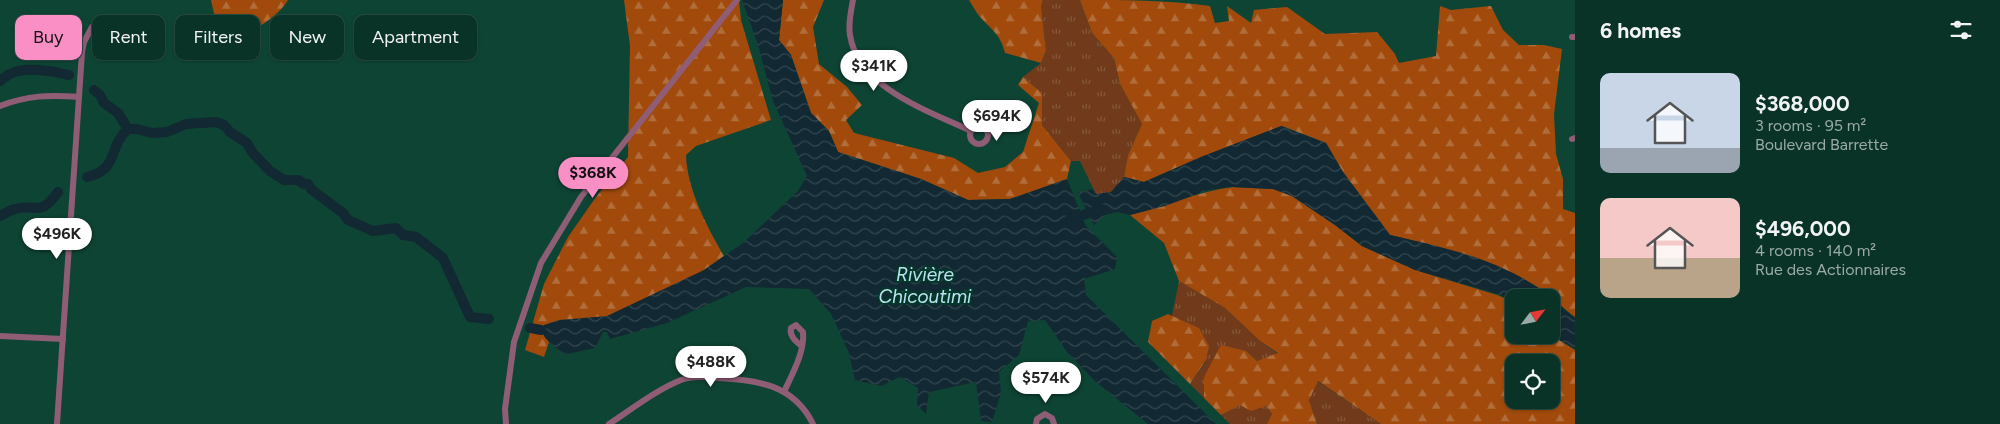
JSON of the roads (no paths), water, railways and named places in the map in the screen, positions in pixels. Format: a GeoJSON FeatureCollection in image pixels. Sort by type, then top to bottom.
{"type":"FeatureCollection","features":[{"type":"Feature","properties":{"kind":"street"},"geometry":{"type":"LineString","coordinates":[[852,0],[850,34],[853,45],[868,74],[896,93],[971,131]]}},
{"type":"Feature","properties":{"kind":"street"},"geometry":{"type":"LineString","coordinates":[[506,424],[504,409],[514,342],[541,263],[581,197],[735,2]]}},
{"type":"Feature","properties":{"kind":"street"},"geometry":{"type":"LineString","coordinates":[[57,424],[83,46],[92,27]]}},
{"type":"Feature","properties":{"kind":"street"},"geometry":{"type":"LineString","coordinates":[[0,106],[21,98],[51,95],[79,97]]}},
{"type":"Feature","properties":{"kind":"street"},"geometry":{"type":"LineString","coordinates":[[0,336],[62,339]]}},
{"type":"Feature","properties":{"kind":"street"},"geometry":{"type":"LineString","coordinates":[[784,392],[802,346]]}},
{"type":"Feature","properties":{"kind":"street"},"geometry":{"type":"LineString","coordinates":[[610,424],[666,388],[684,379],[694,377],[757,381],[784,392],[799,403],[813,424]]}},
{"type":"Feature","properties":{"kind":"street"},"geometry":{"type":"LineString","coordinates":[[1036,424],[1039,416],[1045,414],[1052,418],[1054,424]]}},
{"type":"Feature","properties":{"kind":"water","name":"Rivière Chicoutimi"},"geometry":{"type":"Polygon","coordinates":[[[742,0],[783,0],[779,40],[791,55],[811,113],[829,131],[838,152],[921,179],[968,200],[1010,199],[1067,179],[1086,226],[1117,257],[1115,269],[1084,279],[1086,295],[1216,424],[1148,424],[1096,382],[1067,352],[1045,320],[1028,321],[1019,355],[999,372],[1001,393],[992,422],[981,421],[976,382],[929,392],[926,414],[917,405],[918,388],[900,377],[881,386],[855,380],[849,353],[831,314],[809,289],[746,287],[667,323],[610,339],[607,332],[603,332],[595,348],[567,354],[551,344],[541,330],[544,325],[559,320],[607,316],[704,270],[743,243],[798,191],[807,176],[773,101],[758,45],[742,0]]]}},
{"type":"Feature","properties":{"kind":"water"},"geometry":{"type":"Polygon","coordinates":[[[1281,126],[1326,143],[1343,172],[1390,235],[1474,257],[1514,274],[1540,289],[1505,289],[1505,298],[1415,270],[1362,246],[1292,196],[1273,189],[1232,187],[1208,190],[1165,206],[1130,215],[1117,212],[1105,215],[1094,225],[1078,193],[1092,189],[1096,194],[1111,192],[1124,177],[1144,182],[1201,157],[1281,126]]]}},
{"type":"Feature","properties":{"kind":"water"},"geometry":{"type":"Polygon","coordinates":[[[1560,306],[1575,318],[1575,349],[1560,340],[1560,306]]]}},
{"type":"Feature","properties":{"kind":"waterway"},"geometry":{"type":"LineString","coordinates":[[0,81],[10,74],[23,70],[47,71],[69,75]]}},
{"type":"Feature","properties":{"kind":"waterway"},"geometry":{"type":"LineString","coordinates":[[94,90],[100,95],[104,103],[118,113],[128,129],[152,133],[167,132],[186,124],[216,122],[224,125],[230,132],[247,143],[252,152],[270,171],[284,180],[298,180],[308,184],[312,190],[343,213],[348,220],[373,231],[396,228],[403,235],[416,237],[443,258],[470,317],[489,319]]}},
{"type":"Feature","properties":{"kind":"waterway"},"geometry":{"type":"LineString","coordinates":[[87,177],[104,169],[109,163],[117,143],[128,129]]}},
{"type":"Feature","properties":{"kind":"waterway"},"geometry":{"type":"LineString","coordinates":[[0,216],[15,209],[42,207],[52,200],[58,192]]}},
{"type":"Feature","properties":{"kind":"waterway","name":"Rivière Chicoutimi"},"geometry":{"type":"LineString","coordinates":[[1070,219],[1102,209]]}},
{"type":"Feature","properties":{"kind":"waterway"},"geometry":{"type":"LineString","coordinates":[[530,328],[541,330]]}}]}
